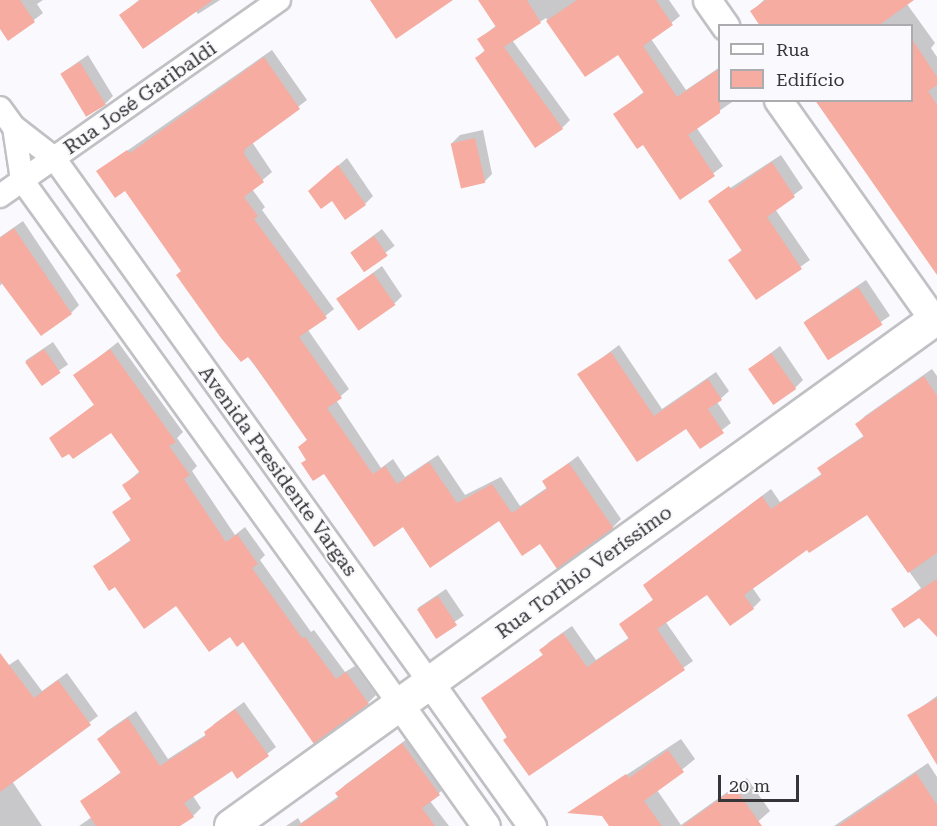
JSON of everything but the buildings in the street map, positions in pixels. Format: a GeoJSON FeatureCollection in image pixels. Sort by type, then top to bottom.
{"type":"FeatureCollection","features":[{"type":"Feature","properties":{"kind":"main road","name":"Rua Toríbio Veríssimo"},"geometry":{"type":"LineString","coordinates":[[231,826],[936,320]]}},
{"type":"Feature","properties":{"kind":"street","name":"Rua José Garibaldi"},"geometry":{"type":"LineString","coordinates":[[0,196],[279,0]]}},
{"type":"Feature","properties":{"kind":"street"},"geometry":{"type":"LineString","coordinates":[[707,0],[724,24]]}},
{"type":"Feature","properties":{"kind":"street"},"geometry":{"type":"LineString","coordinates":[[779,102],[936,320]]}},
{"type":"Feature","properties":{"kind":"street","name":"Avenida Presidente Vargas"},"geometry":{"type":"LineString","coordinates":[[0,108],[14,127],[54,158],[532,826]]}},
{"type":"Feature","properties":{"kind":"street","name":"Avenida Presidente Vargas"},"geometry":{"type":"LineString","coordinates":[[14,127],[22,180],[486,826]]}}]}
